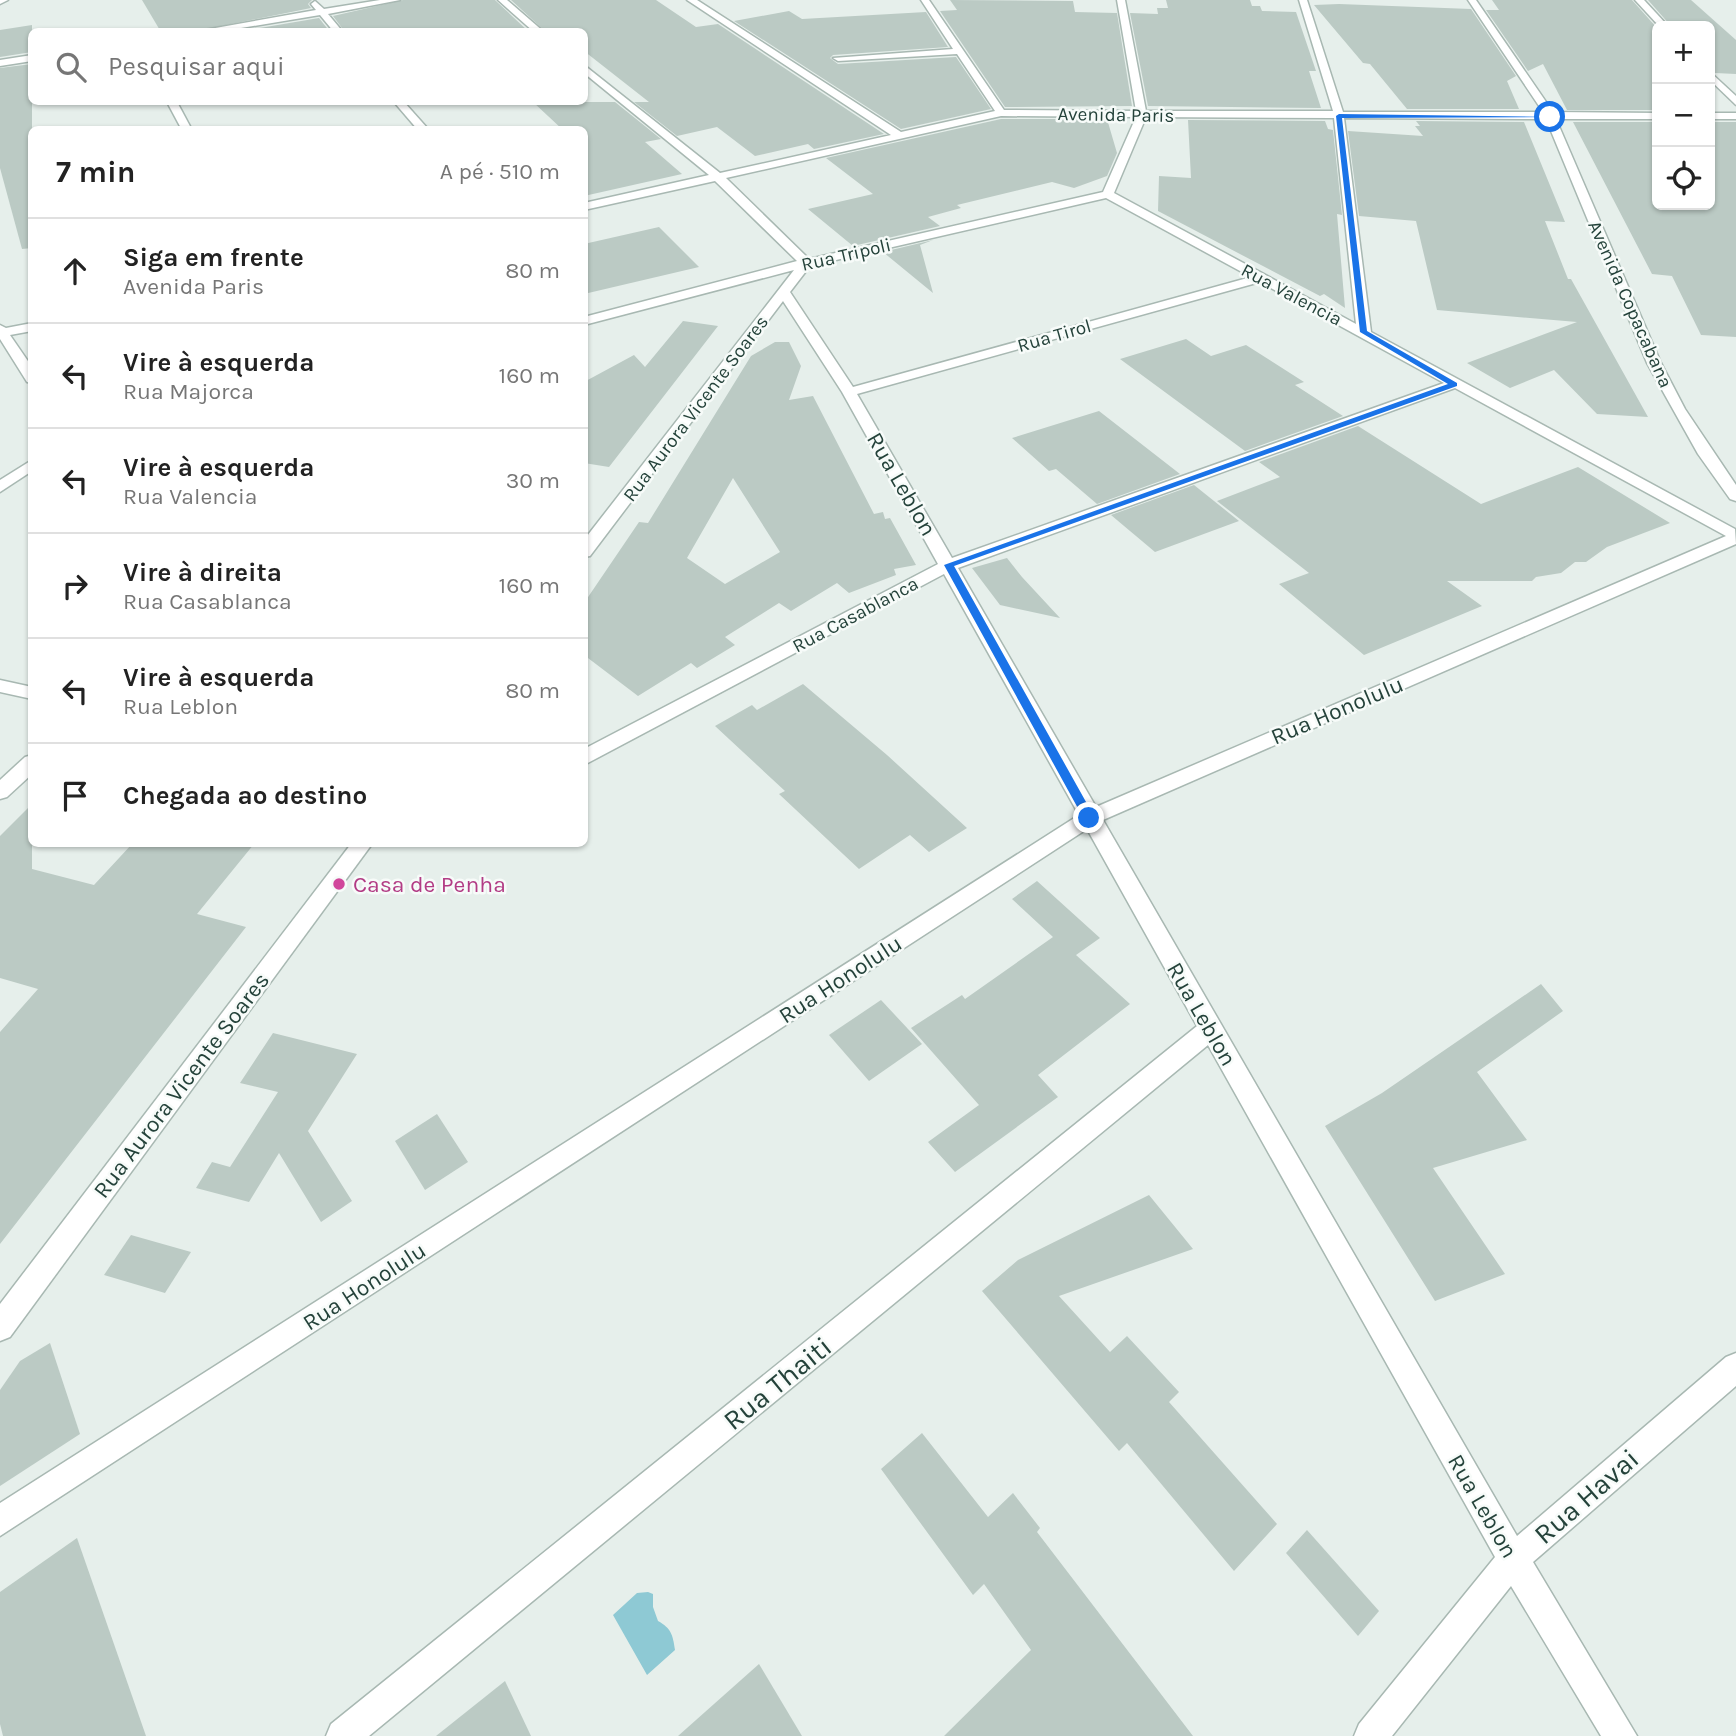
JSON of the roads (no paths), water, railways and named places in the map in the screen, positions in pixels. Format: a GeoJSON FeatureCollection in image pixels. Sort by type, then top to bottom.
{"type":"FeatureCollection","features":[{"type":"Feature","properties":{"kind":"street"},"geometry":{"type":"LineString","coordinates":[[311,0],[336,28]]}},
{"type":"Feature","properties":{"kind":"street"},"geometry":{"type":"LineString","coordinates":[[222,28],[396,0]]}},
{"type":"Feature","properties":{"kind":"street"},"geometry":{"type":"LineString","coordinates":[[502,0],[535,28]]}},
{"type":"Feature","properties":{"kind":"street"},"geometry":{"type":"LineString","coordinates":[[691,0],[900,136]]}},
{"type":"Feature","properties":{"kind":"street"},"geometry":{"type":"LineString","coordinates":[[925,0],[1001,113]]}},
{"type":"Feature","properties":{"kind":"street"},"geometry":{"type":"LineString","coordinates":[[1108,194],[1142,115],[1121,0]]}},
{"type":"Feature","properties":{"kind":"street"},"geometry":{"type":"LineString","coordinates":[[1303,0],[1339,116],[1364,332]]}},
{"type":"Feature","properties":{"kind":"street","name":"Avenida Copacabana"},"geometry":{"type":"LineString","coordinates":[[1472,0],[1550,117],[1666,384],[1701,451],[1731,490],[1734,527]]}},
{"type":"Feature","properties":{"kind":"street"},"geometry":{"type":"LineString","coordinates":[[1639,0],[1659,21]]}},
{"type":"Feature","properties":{"kind":"street"},"geometry":{"type":"LineString","coordinates":[[838,58],[959,51]]}},
{"type":"Feature","properties":{"kind":"street"},"geometry":{"type":"LineString","coordinates":[[0,63],[28,59]]}},
{"type":"Feature","properties":{"kind":"street"},"geometry":{"type":"LineString","coordinates":[[588,71],[719,178],[806,263]]}},
{"type":"Feature","properties":{"kind":"street"},"geometry":{"type":"LineString","coordinates":[[1715,80],[1736,102]]}},
{"type":"Feature","properties":{"kind":"street"},"geometry":{"type":"LineString","coordinates":[[174,105],[185,126]]}},
{"type":"Feature","properties":{"kind":"street"},"geometry":{"type":"LineString","coordinates":[[402,105],[420,126]]}},
{"type":"Feature","properties":{"kind":"street","name":"Avenida Paris"},"geometry":{"type":"LineString","coordinates":[[588,206],[1001,113],[1652,117]]}},
{"type":"Feature","properties":{"kind":"street"},"geometry":{"type":"LineString","coordinates":[[1715,116],[1736,116]]}},
{"type":"Feature","properties":{"kind":"street","name":"Rua Tripoli"},"geometry":{"type":"LineString","coordinates":[[588,320],[806,263],[1108,194]]}},
{"type":"Feature","properties":{"kind":"street","name":"Rua Valencia"},"geometry":{"type":"LineString","coordinates":[[1108,194],[1696,515],[1734,527]]}},
{"type":"Feature","properties":{"kind":"street","name":"Rua Aurora Vicente Soares"},"geometry":{"type":"LineString","coordinates":[[588,547],[806,263]]}},
{"type":"Feature","properties":{"kind":"street","name":"Rua Tirol"},"geometry":{"type":"LineString","coordinates":[[849,392],[1260,278]]}},
{"type":"Feature","properties":{"kind":"street","name":"Rua Leblon"},"geometry":{"type":"LineString","coordinates":[[784,292],[849,392],[1513,1559],[1620,1736]]}},
{"type":"Feature","properties":{"kind":"street"},"geometry":{"type":"LineString","coordinates":[[28,328],[0,332],[28,373]]}},
{"type":"Feature","properties":{"kind":"street","name":"Rua Casablanca"},"geometry":{"type":"LineString","coordinates":[[588,756],[949,565],[1454,384]]}},
{"type":"Feature","properties":{"kind":"street"},"geometry":{"type":"LineString","coordinates":[[0,487],[28,467]]}},
{"type":"Feature","properties":{"kind":"street","name":"Rua Honolulu"},"geometry":{"type":"LineString","coordinates":[[0,1521],[1089,818],[1734,527]]}},
{"type":"Feature","properties":{"kind":"street"},"geometry":{"type":"LineString","coordinates":[[0,686],[28,691]]}},
{"type":"Feature","properties":{"kind":"street"},"geometry":{"type":"LineString","coordinates":[[0,792],[28,766]]}},
{"type":"Feature","properties":{"kind":"street","name":"Rua Aurora Vicente Soares"},"geometry":{"type":"LineString","coordinates":[[0,1327],[360,847]]}},
{"type":"Feature","properties":{"kind":"street","name":"Rua Thaiti"},"geometry":{"type":"LineString","coordinates":[[344,1736],[1211,1029]]}},
{"type":"Feature","properties":{"kind":"street","name":"Rua Havai"},"geometry":{"type":"LineString","coordinates":[[1371,1736],[1513,1559],[1736,1367]]}},
{"type":"Feature","properties":{"kind":"water"},"geometry":{"type":"Polygon","coordinates":[[[637,1593],[653,1594],[653,1607],[658,1621],[671,1632],[675,1650],[647,1675],[613,1615],[637,1593]]]}},
{"type":"Feature","properties":{"kind":"place","name":"Casa de Penha"},"geometry":{"type":"Point","coordinates":[339,884]}}]}
